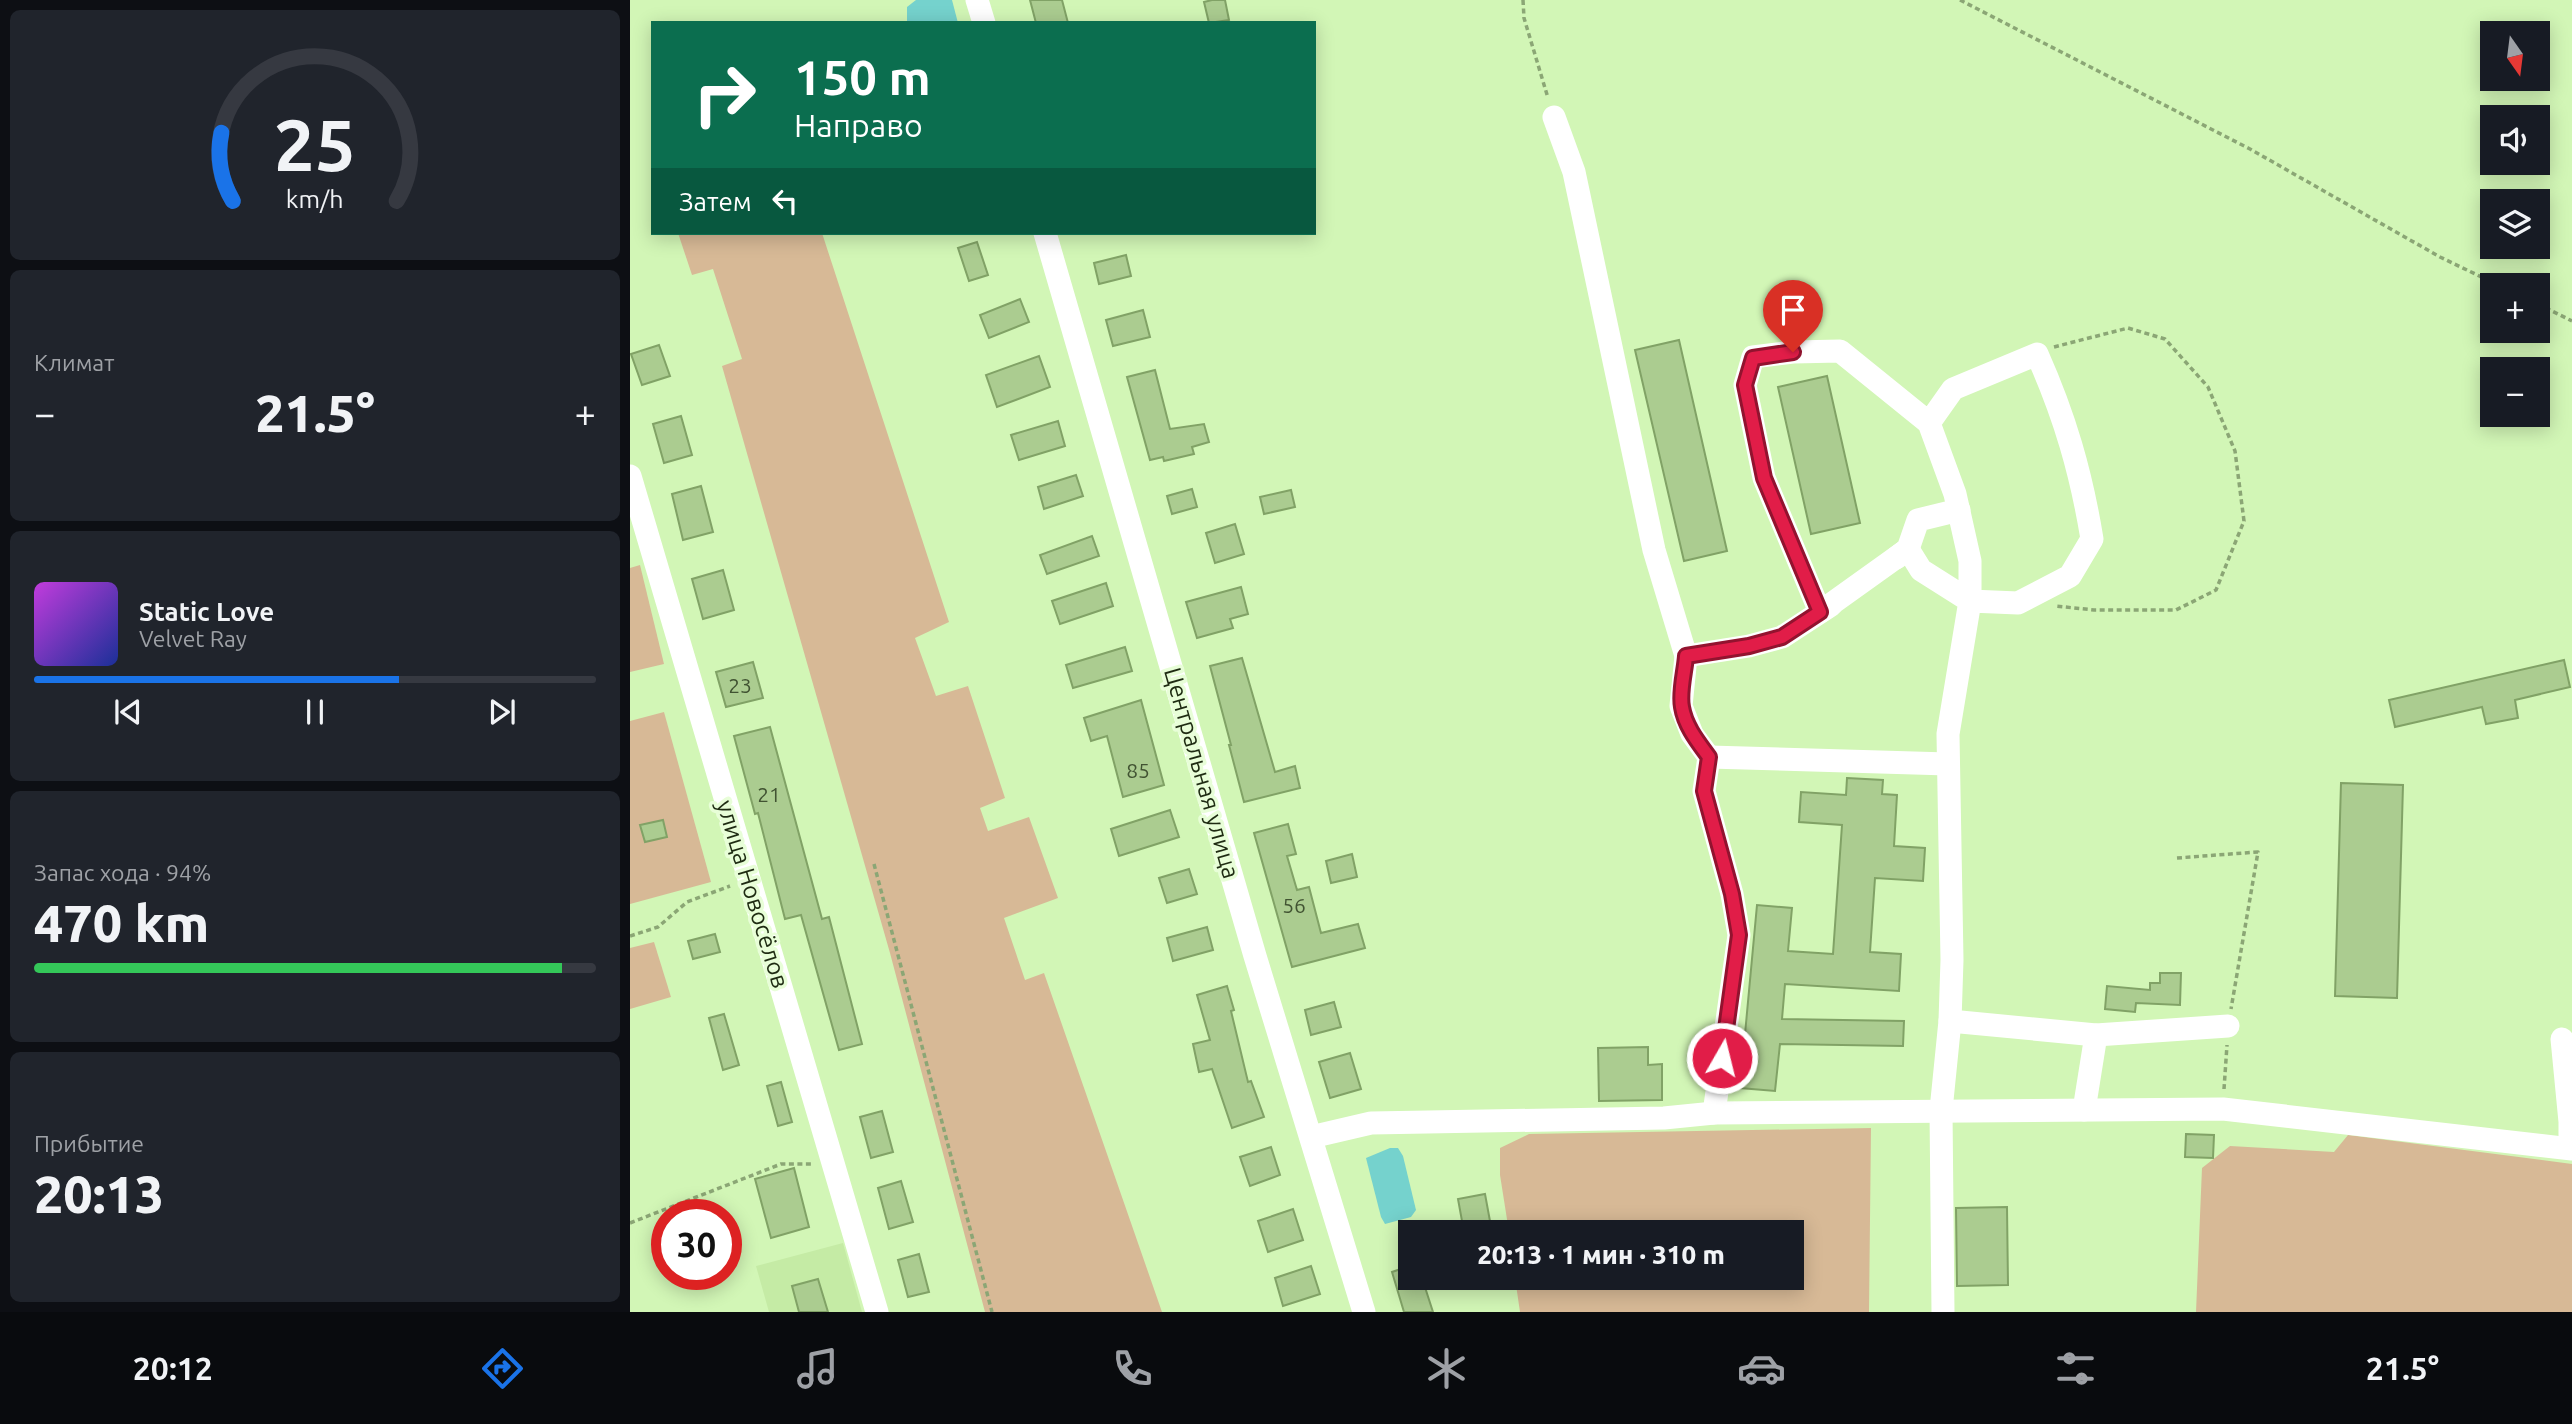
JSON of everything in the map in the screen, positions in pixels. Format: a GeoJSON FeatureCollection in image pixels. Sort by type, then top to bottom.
{"type":"FeatureCollection","features":[{"type":"Feature","properties":{"kind":"street"},"geometry":{"type":"LineString","coordinates":[[977,0],[983,21]]}},
{"type":"Feature","properties":{"kind":"street"},"geometry":{"type":"LineString","coordinates":[[1554,117],[1574,172],[1654,550],[1686,656],[1681,706],[1692,734],[1709,757],[1704,791],[1732,894],[1739,935],[1714,1113]]}},
{"type":"Feature","properties":{"kind":"street","name":"Центральная улица"},"geometry":{"type":"LineString","coordinates":[[1046,235],[1255,956],[1364,1312]]}},
{"type":"Feature","properties":{"kind":"street"},"geometry":{"type":"LineString","coordinates":[[1820,612],[1764,478],[1745,385],[1753,358],[1793,352],[1840,351],[1929,423],[1959,510],[1970,561],[1970,601],[1948,734],[1952,960],[1950,1021],[1941,1110],[1943,1312]]}},
{"type":"Feature","properties":{"kind":"street"},"geometry":{"type":"LineString","coordinates":[[1908,549],[1921,570],[1970,601],[2018,603],[2070,576],[2092,539],[2081,477],[2055,394],[2037,354],[1953,389],[1929,423]]}},
{"type":"Feature","properties":{"kind":"street","name":"улица Новосёлов"},"geometry":{"type":"LineString","coordinates":[[630,476],[635,513],[749,882],[877,1312]]}},
{"type":"Feature","properties":{"kind":"street"},"geometry":{"type":"LineString","coordinates":[[1686,656],[1749,646],[1782,637],[1908,549],[1917,520],[1959,510]]}},
{"type":"Feature","properties":{"kind":"street"},"geometry":{"type":"LineString","coordinates":[[1709,757],[1948,764]]}},
{"type":"Feature","properties":{"kind":"street"},"geometry":{"type":"LineString","coordinates":[[1950,1021],[2096,1035],[2228,1026]]}},
{"type":"Feature","properties":{"kind":"street"},"geometry":{"type":"LineString","coordinates":[[2084,1110],[2096,1035]]}},
{"type":"Feature","properties":{"kind":"street"},"geometry":{"type":"LineString","coordinates":[[1311,1137],[1371,1123],[1664,1118],[1714,1113],[2223,1109],[2571,1149],[2562,1039]]}},
{"type":"Feature","properties":{"kind":"path"},"geometry":{"type":"LineString","coordinates":[[1523,0],[1524,18],[1554,117]]}},
{"type":"Feature","properties":{"kind":"path"},"geometry":{"type":"LineString","coordinates":[[1960,0],[2250,149],[2440,257],[2480,276]]}},
{"type":"Feature","properties":{"kind":"path"},"geometry":{"type":"LineString","coordinates":[[2550,310],[2572,321]]}},
{"type":"Feature","properties":{"kind":"path"},"geometry":{"type":"LineString","coordinates":[[2018,603],[2094,610],[2176,610],[2216,590],[2244,521],[2235,451],[2208,387],[2165,339],[2127,328],[2056,346],[2037,354]]}},
{"type":"Feature","properties":{"kind":"path"},"geometry":{"type":"LineString","coordinates":[[2177,858],[2258,852],[2228,1026],[2223,1109]]}},
{"type":"Feature","properties":{"kind":"path"},"geometry":{"type":"LineString","coordinates":[[874,864],[992,1312]]}},
{"type":"Feature","properties":{"kind":"path"},"geometry":{"type":"LineString","coordinates":[[630,936],[657,927],[687,902],[723,888],[749,882]]}},
{"type":"Feature","properties":{"kind":"path"},"geometry":{"type":"LineString","coordinates":[[630,1223],[781,1164],[834,1164]]}},
{"type":"Feature","properties":{"kind":"shaded area"},"geometry":{"type":"Polygon","coordinates":[[[679,235],[823,235],[949,622],[915,638],[936,696],[968,686],[1005,798],[980,808],[988,831],[1029,817],[1058,898],[1004,918],[1025,980],[1044,973],[1162,1312],[985,1312],[890,953],[722,366],[742,359],[713,269],[692,275],[679,235]]]}},
{"type":"Feature","properties":{"kind":"shaded area"},"geometry":{"type":"Polygon","coordinates":[[[640,565],[664,664],[630,672],[630,568],[640,565]]]}},
{"type":"Feature","properties":{"kind":"shaded area"},"geometry":{"type":"Polygon","coordinates":[[[664,712],[711,882],[630,904],[630,721],[664,712]]]}},
{"type":"Feature","properties":{"kind":"shaded area"},"geometry":{"type":"Polygon","coordinates":[[[654,942],[671,997],[630,1009],[630,948],[654,942]]]}},
{"type":"Feature","properties":{"kind":"shaded area"},"geometry":{"type":"Polygon","coordinates":[[[1871,1128],[1869,1312],[1520,1312],[1517,1290],[1804,1290],[1804,1220],[1507,1220],[1500,1175],[1500,1148],[1529,1134],[1871,1128]]]}},
{"type":"Feature","properties":{"kind":"shaded area"},"geometry":{"type":"Polygon","coordinates":[[[2348,1135],[2572,1164],[2572,1312],[2196,1312],[2202,1168],[2230,1146],[2334,1152],[2348,1135]]]}},
{"type":"Feature","properties":{"kind":"shaded area"},"geometry":{"type":"Polygon","coordinates":[[[843,1243],[862,1312],[769,1312],[756,1266],[843,1243]]]}},
{"type":"Feature","properties":{"kind":"water"},"geometry":{"type":"Polygon","coordinates":[[[916,0],[952,0],[957,21],[907,21],[907,7],[916,0]]]}},
{"type":"Feature","properties":{"kind":"water"},"geometry":{"type":"Polygon","coordinates":[[[1390,1148],[1398,1148],[1403,1156],[1416,1210],[1411,1217],[1385,1224],[1366,1158],[1390,1148]]]}},
{"type":"Feature","properties":{"kind":"building"},"geometry":{"type":"Polygon","coordinates":[[[1030,0],[1062,0],[1067,21],[1035,21],[1030,0]]]}},
{"type":"Feature","properties":{"kind":"building"},"geometry":{"type":"Polygon","coordinates":[[[1225,0],[1229,20],[1209,21],[1204,2],[1225,0]]]}},
{"type":"Feature","properties":{"kind":"building"},"geometry":{"type":"Polygon","coordinates":[[[977,242],[988,275],[969,281],[958,248],[977,242]]]}},
{"type":"Feature","properties":{"kind":"building"},"geometry":{"type":"Polygon","coordinates":[[[1126,255],[1131,276],[1099,284],[1094,263],[1126,255]]]}},
{"type":"Feature","properties":{"kind":"building"},"geometry":{"type":"Polygon","coordinates":[[[1020,299],[1029,322],[989,338],[980,315],[1020,299]]]}},
{"type":"Feature","properties":{"kind":"building"},"geometry":{"type":"Polygon","coordinates":[[[1143,310],[1150,337],[1113,346],[1106,320],[1143,310]]]}},
{"type":"Feature","properties":{"kind":"building"},"geometry":{"type":"Polygon","coordinates":[[[1679,340],[1727,551],[1684,561],[1635,350],[1679,340]]]}},
{"type":"Feature","properties":{"kind":"building"},"geometry":{"type":"Polygon","coordinates":[[[659,345],[670,376],[642,385],[631,354],[659,345]]]}},
{"type":"Feature","properties":{"kind":"building"},"geometry":{"type":"Polygon","coordinates":[[[1039,356],[1050,387],[997,407],[986,375],[1039,356]]]}},
{"type":"Feature","properties":{"kind":"building"},"geometry":{"type":"Polygon","coordinates":[[[1155,370],[1170,429],[1204,424],[1209,442],[1192,447],[1194,454],[1164,461],[1163,457],[1150,460],[1127,377],[1155,370]]]}},
{"type":"Feature","properties":{"kind":"building"},"geometry":{"type":"Polygon","coordinates":[[[1827,376],[1860,523],[1811,534],[1778,387],[1827,376]]]}},
{"type":"Feature","properties":{"kind":"building"},"geometry":{"type":"Polygon","coordinates":[[[681,416],[692,455],[664,463],[653,424],[681,416]]]}},
{"type":"Feature","properties":{"kind":"building"},"geometry":{"type":"Polygon","coordinates":[[[1058,421],[1065,446],[1019,460],[1011,435],[1058,421]]]}},
{"type":"Feature","properties":{"kind":"building"},"geometry":{"type":"Polygon","coordinates":[[[1076,475],[1083,496],[1044,509],[1038,487],[1076,475]]]}},
{"type":"Feature","properties":{"kind":"building"},"geometry":{"type":"Polygon","coordinates":[[[701,486],[713,532],[683,540],[672,494],[701,486]]]}},
{"type":"Feature","properties":{"kind":"building"},"geometry":{"type":"Polygon","coordinates":[[[1192,489],[1197,507],[1172,514],[1167,496],[1192,489]]]}},
{"type":"Feature","properties":{"kind":"building"},"geometry":{"type":"Polygon","coordinates":[[[1291,490],[1295,507],[1264,514],[1260,497],[1291,490]]]}},
{"type":"Feature","properties":{"kind":"building"},"geometry":{"type":"Polygon","coordinates":[[[1235,524],[1244,554],[1215,563],[1206,533],[1235,524]]]}},
{"type":"Feature","properties":{"kind":"building"},"geometry":{"type":"Polygon","coordinates":[[[1092,536],[1099,556],[1047,574],[1040,555],[1092,536]]]}},
{"type":"Feature","properties":{"kind":"building"},"geometry":{"type":"Polygon","coordinates":[[[723,570],[734,610],[703,619],[692,579],[723,570]]]}},
{"type":"Feature","properties":{"kind":"building"},"geometry":{"type":"Polygon","coordinates":[[[1106,583],[1113,606],[1060,624],[1052,601],[1106,583]]]}},
{"type":"Feature","properties":{"kind":"building"},"geometry":{"type":"Polygon","coordinates":[[[1241,587],[1248,614],[1230,619],[1233,628],[1197,638],[1186,602],[1241,587]]]}},
{"type":"Feature","properties":{"kind":"building"},"geometry":{"type":"Polygon","coordinates":[[[1125,647],[1132,671],[1073,688],[1066,665],[1125,647]]]}},
{"type":"Feature","properties":{"kind":"building"},"geometry":{"type":"Polygon","coordinates":[[[1242,658],[1275,772],[1295,766],[1300,788],[1244,802],[1210,666],[1242,658]]]}},
{"type":"Feature","properties":{"kind":"building"},"geometry":{"type":"Polygon","coordinates":[[[2564,660],[2570,687],[2515,700],[2518,718],[2486,724],[2482,707],[2395,727],[2389,700],[2564,660]]]}},
{"type":"Feature","properties":{"kind":"building"},"geometry":{"type":"Polygon","coordinates":[[[753,662],[763,698],[726,707],[716,672],[753,662]]]}},
{"type":"Feature","properties":{"kind":"building"},"geometry":{"type":"Polygon","coordinates":[[[1141,700],[1164,785],[1123,797],[1107,736],[1091,741],[1084,718],[1141,700]]]}},
{"type":"Feature","properties":{"kind":"building"},"geometry":{"type":"Polygon","coordinates":[[[770,727],[822,919],[829,917],[862,1044],[839,1050],[801,915],[785,919],[758,813],[755,814],[734,736],[770,727]]]}},
{"type":"Feature","properties":{"kind":"building"},"geometry":{"type":"Polygon","coordinates":[[[1847,778],[1883,780],[1882,794],[1897,795],[1894,846],[1925,848],[1923,881],[1875,878],[1870,952],[1901,954],[1899,991],[1785,984],[1782,1019],[1904,1021],[1903,1046],[1780,1044],[1775,1091],[1740,1088],[1757,905],[1792,908],[1788,951],[1833,954],[1842,825],[1799,822],[1801,792],[1846,795],[1847,778]]]}},
{"type":"Feature","properties":{"kind":"building"},"geometry":{"type":"Polygon","coordinates":[[[2341,783],[2403,785],[2397,998],[2335,996],[2341,783]]]}},
{"type":"Feature","properties":{"kind":"building"},"geometry":{"type":"Polygon","coordinates":[[[1170,810],[1179,837],[1119,856],[1111,829],[1170,810]]]}},
{"type":"Feature","properties":{"kind":"building"},"geometry":{"type":"Polygon","coordinates":[[[663,820],[667,837],[645,842],[640,825],[663,820]]]}},
{"type":"Feature","properties":{"kind":"building"},"geometry":{"type":"Polygon","coordinates":[[[1288,824],[1296,854],[1287,856],[1297,890],[1309,887],[1321,933],[1358,924],[1365,948],[1292,967],[1254,833],[1288,824]]]}},
{"type":"Feature","properties":{"kind":"building"},"geometry":{"type":"Polygon","coordinates":[[[1352,854],[1357,877],[1331,883],[1326,861],[1352,854]]]}},
{"type":"Feature","properties":{"kind":"building"},"geometry":{"type":"Polygon","coordinates":[[[1189,869],[1197,894],[1167,903],[1159,878],[1189,869]]]}},
{"type":"Feature","properties":{"kind":"building"},"geometry":{"type":"Polygon","coordinates":[[[1207,927],[1213,950],[1173,961],[1167,938],[1207,927]]]}},
{"type":"Feature","properties":{"kind":"building"},"geometry":{"type":"Polygon","coordinates":[[[715,934],[720,952],[693,959],[688,941],[715,934]]]}},
{"type":"Feature","properties":{"kind":"building"},"geometry":{"type":"Polygon","coordinates":[[[2160,973],[2181,973],[2180,1005],[2136,1003],[2135,1012],[2105,1009],[2107,986],[2150,990],[2150,983],[2160,983],[2160,973]]]}},
{"type":"Feature","properties":{"kind":"building"},"geometry":{"type":"Polygon","coordinates":[[[1227,986],[1248,1082],[1251,1081],[1264,1117],[1232,1128],[1212,1069],[1199,1072],[1193,1044],[1210,1040],[1197,995],[1227,986]]]}},
{"type":"Feature","properties":{"kind":"building"},"geometry":{"type":"Polygon","coordinates":[[[1334,1002],[1341,1027],[1311,1035],[1305,1010],[1334,1002]]]}},
{"type":"Feature","properties":{"kind":"building"},"geometry":{"type":"Polygon","coordinates":[[[724,1014],[739,1065],[723,1070],[709,1018],[724,1014]]]}},
{"type":"Feature","properties":{"kind":"building"},"geometry":{"type":"Polygon","coordinates":[[[1648,1047],[1648,1065],[1662,1064],[1662,1100],[1599,1101],[1598,1048],[1648,1047]]]}},
{"type":"Feature","properties":{"kind":"building"},"geometry":{"type":"Polygon","coordinates":[[[1350,1053],[1361,1089],[1330,1098],[1319,1062],[1350,1053]]]}},
{"type":"Feature","properties":{"kind":"building"},"geometry":{"type":"Polygon","coordinates":[[[781,1082],[792,1122],[778,1126],[767,1086],[781,1082]]]}},
{"type":"Feature","properties":{"kind":"building"},"geometry":{"type":"Polygon","coordinates":[[[882,1111],[893,1152],[871,1158],[860,1117],[882,1111]]]}},
{"type":"Feature","properties":{"kind":"building"},"geometry":{"type":"Polygon","coordinates":[[[2186,1134],[2214,1135],[2213,1158],[2185,1157],[2186,1134]]]}},
{"type":"Feature","properties":{"kind":"building"},"geometry":{"type":"Polygon","coordinates":[[[1271,1147],[1280,1175],[1250,1186],[1240,1157],[1271,1147]]]}},
{"type":"Feature","properties":{"kind":"building"},"geometry":{"type":"Polygon","coordinates":[[[794,1168],[809,1227],[771,1238],[755,1179],[794,1168]]]}},
{"type":"Feature","properties":{"kind":"building"},"geometry":{"type":"Polygon","coordinates":[[[901,1181],[913,1222],[889,1229],[878,1188],[901,1181]]]}},
{"type":"Feature","properties":{"kind":"building"},"geometry":{"type":"Polygon","coordinates":[[[1485,1194],[1490,1220],[1462,1220],[1458,1199],[1485,1194]]]}},
{"type":"Feature","properties":{"kind":"building"},"geometry":{"type":"Polygon","coordinates":[[[2007,1207],[2008,1285],[1957,1286],[1956,1208],[2007,1207]]]}},
{"type":"Feature","properties":{"kind":"building"},"geometry":{"type":"Polygon","coordinates":[[[1293,1209],[1303,1240],[1268,1252],[1258,1221],[1293,1209]]]}},
{"type":"Feature","properties":{"kind":"building"},"geometry":{"type":"Polygon","coordinates":[[[919,1254],[929,1292],[908,1297],[898,1260],[919,1254]]]}},
{"type":"Feature","properties":{"kind":"building"},"geometry":{"type":"Polygon","coordinates":[[[1311,1266],[1320,1294],[1283,1306],[1275,1278],[1311,1266]]]}},
{"type":"Feature","properties":{"kind":"building"},"geometry":{"type":"Polygon","coordinates":[[[1398,1270],[1398,1290],[1426,1290],[1433,1312],[1404,1312],[1392,1272],[1398,1270]]]}},
{"type":"Feature","properties":{"kind":"building"},"geometry":{"type":"Polygon","coordinates":[[[818,1279],[828,1312],[799,1312],[792,1286],[818,1279]]]}},
{"type":"Feature","properties":{"kind":"route"},"geometry":{"type":"LineString","coordinates":[[1722,1058],[1739,935],[1732,894],[1704,791],[1709,757],[1692,734],[1681,706],[1686,656],[1749,646],[1782,637],[1820,612],[1764,478],[1745,385],[1753,358],[1793,352]]}}]}
